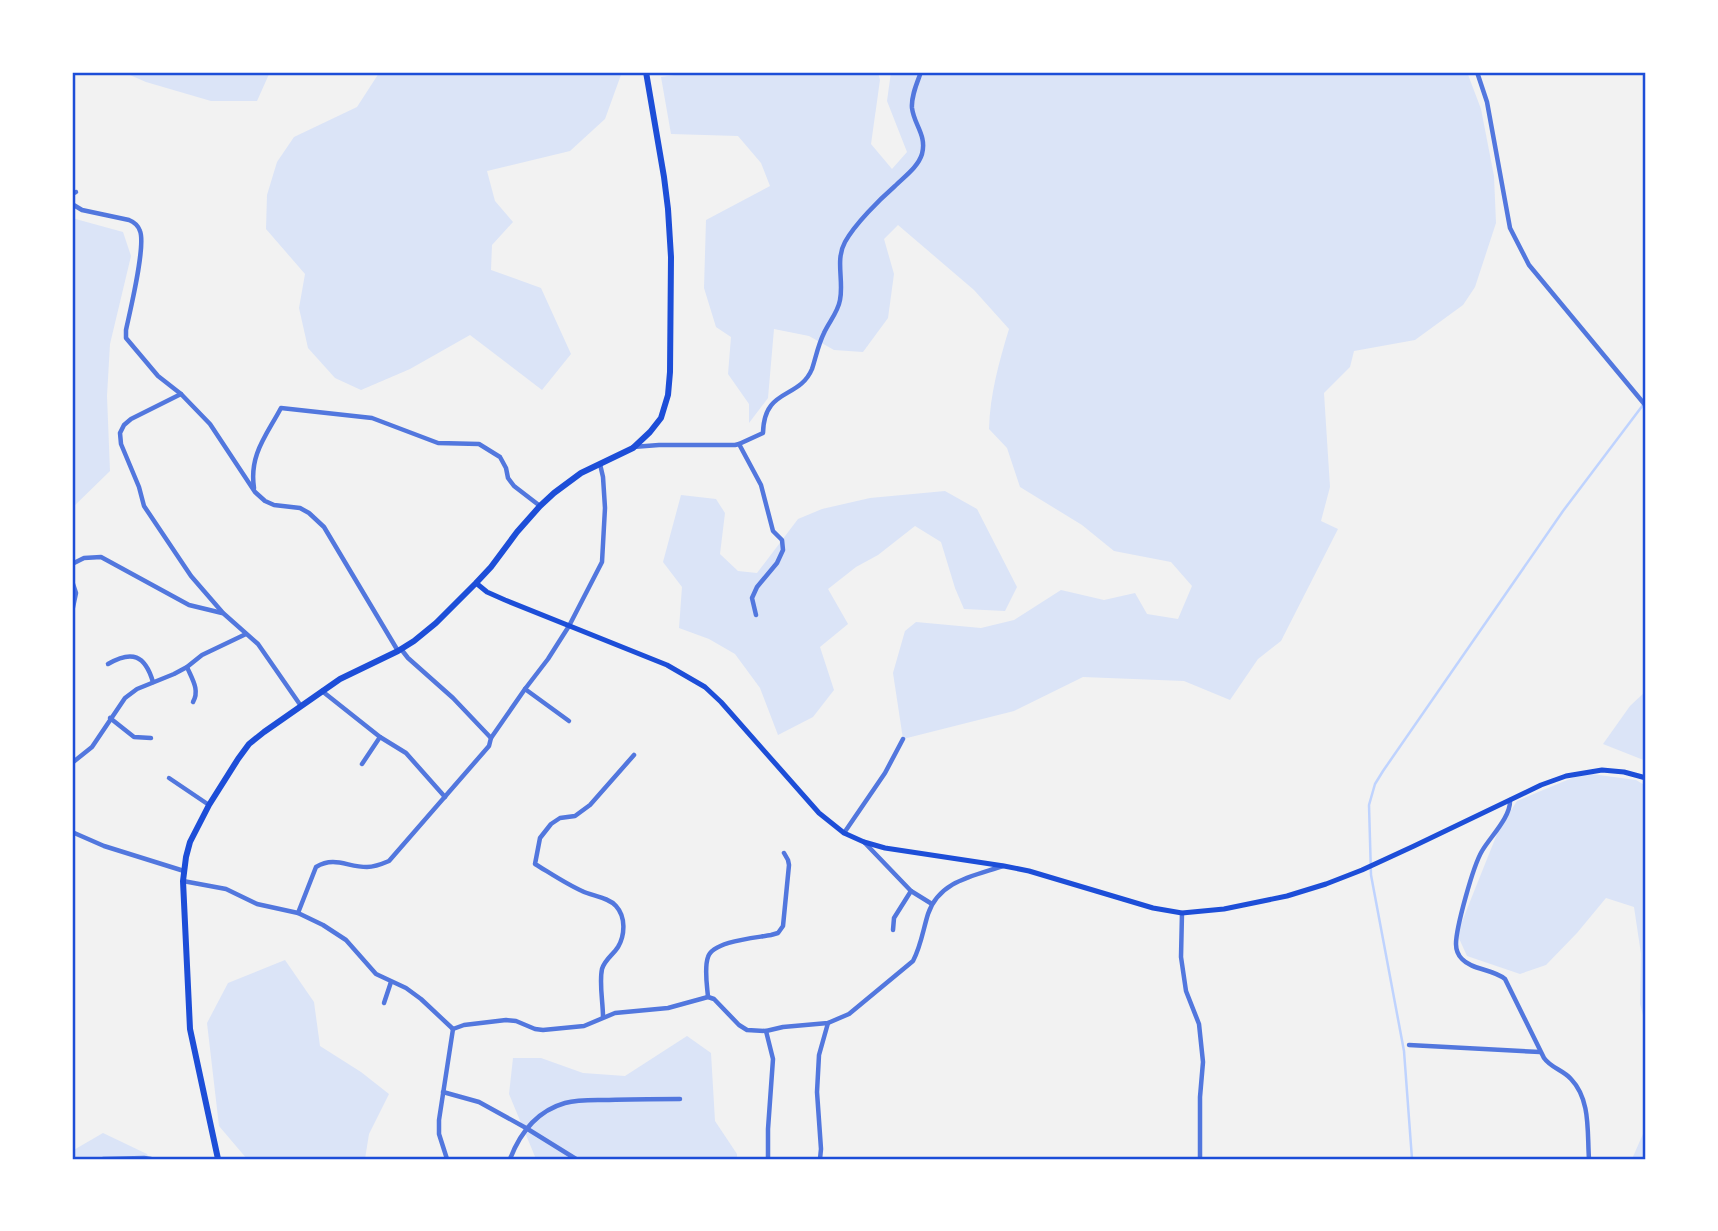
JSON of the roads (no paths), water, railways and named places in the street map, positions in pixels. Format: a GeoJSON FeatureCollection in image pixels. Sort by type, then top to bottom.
{"type":"FeatureCollection","features":[{"type":"Feature","properties":{"kind":"main road"},"geometry":{"type":"LineString","coordinates":[[218,1159],[190,1028],[183,881],[190,842],[209,805],[249,744],[340,679],[414,641],[476,583],[540,506],[581,473],[632,448],[661,418],[668,395],[670,372],[671,257],[668,209],[646,72]]}},
{"type":"Feature","properties":{"kind":"main road"},"geometry":{"type":"LineString","coordinates":[[476,583],[496,596],[667,665],[705,687],[819,813],[844,833],[885,848],[1028,871],[1153,908],[1182,913],[1224,909],[1287,896],[1326,884],[1362,870],[1541,785],[1584,772],[1623,772],[1646,778]]}},
{"type":"Feature","properties":{"kind":"street"},"geometry":{"type":"LineString","coordinates":[[632,448],[739,444],[763,433],[768,410],[774,401],[806,380],[840,299],[839,272],[845,242],[872,207],[914,168],[921,156],[924,144],[912,107],[920,72]]}},
{"type":"Feature","properties":{"kind":"street"},"geometry":{"type":"LineString","coordinates":[[1477,72],[1487,102],[1510,228],[1530,265],[1646,406]]}},
{"type":"Feature","properties":{"kind":"street"},"geometry":{"type":"LineString","coordinates":[[72,204],[82,210],[129,220],[136,223],[140,230],[142,238],[139,268],[126,338],[158,376],[181,394],[210,424],[255,492],[274,505],[300,508],[324,527],[400,650],[453,698],[491,738]]}},
{"type":"Feature","properties":{"kind":"street"},"geometry":{"type":"LineString","coordinates":[[181,394],[131,419],[120,433],[121,444],[144,506],[191,576],[223,613],[258,644],[301,706]]}},
{"type":"Feature","properties":{"kind":"street"},"geometry":{"type":"LineString","coordinates":[[255,492],[254,458],[281,408],[372,418],[438,443],[479,444],[500,457],[514,486],[540,506]]}},
{"type":"Feature","properties":{"kind":"street"},"geometry":{"type":"LineString","coordinates":[[739,444],[761,485],[773,531],[782,540],[783,550],[752,598],[756,615]]}},
{"type":"Feature","properties":{"kind":"street"},"geometry":{"type":"LineString","coordinates":[[298,913],[316,867],[324,862],[368,867],[389,861],[489,746],[491,738],[548,659],[569,626],[602,562],[605,509],[600,464]]}},
{"type":"Feature","properties":{"kind":"street"},"geometry":{"type":"LineString","coordinates":[[72,564],[84,558],[101,557],[189,605],[223,613]]}},
{"type":"Feature","properties":{"kind":"street"},"geometry":{"type":"LineString","coordinates":[[72,582],[76,593],[72,612]]}},
{"type":"Feature","properties":{"kind":"street"},"geometry":{"type":"LineString","coordinates":[[72,764],[92,747],[125,698],[137,689],[174,674],[202,654],[247,634]]}},
{"type":"Feature","properties":{"kind":"street"},"geometry":{"type":"LineString","coordinates":[[108,664],[120,657],[138,658],[149,669],[153,682]]}},
{"type":"Feature","properties":{"kind":"street"},"geometry":{"type":"LineString","coordinates":[[187,667],[197,691],[193,702]]}},
{"type":"Feature","properties":{"kind":"street"},"geometry":{"type":"LineString","coordinates":[[525,688],[569,721]]}},
{"type":"Feature","properties":{"kind":"street"},"geometry":{"type":"LineString","coordinates":[[322,691],[380,737],[406,753],[445,797]]}},
{"type":"Feature","properties":{"kind":"street"},"geometry":{"type":"LineString","coordinates":[[110,718],[134,737],[151,737]]}},
{"type":"Feature","properties":{"kind":"street"},"geometry":{"type":"LineString","coordinates":[[362,764],[380,737]]}},
{"type":"Feature","properties":{"kind":"street"},"geometry":{"type":"LineString","coordinates":[[844,833],[885,773],[903,739]]}},
{"type":"Feature","properties":{"kind":"street"},"geometry":{"type":"LineString","coordinates":[[603,1017],[602,971],[605,961],[618,947],[623,934],[623,919],[616,906],[609,901],[582,891],[535,864],[540,838],[551,824],[559,818],[575,817],[590,805],[634,755]]}},
{"type":"Feature","properties":{"kind":"street"},"geometry":{"type":"LineString","coordinates":[[169,778],[209,805]]}},
{"type":"Feature","properties":{"kind":"street"},"geometry":{"type":"LineString","coordinates":[[1510,800],[1509,811],[1475,866],[1457,934],[1457,949],[1464,961],[1505,979],[1549,1065],[1569,1077],[1583,1097],[1589,1159]]}},
{"type":"Feature","properties":{"kind":"street"},"geometry":{"type":"LineString","coordinates":[[72,832],[104,846],[184,871]]}},
{"type":"Feature","properties":{"kind":"street"},"geometry":{"type":"LineString","coordinates":[[864,842],[911,891],[932,904]]}},
{"type":"Feature","properties":{"kind":"street"},"geometry":{"type":"LineString","coordinates":[[708,997],[706,960],[710,952],[725,944],[778,933],[783,926],[789,865],[784,853]]}},
{"type":"Feature","properties":{"kind":"street"},"geometry":{"type":"LineString","coordinates":[[453,1029],[464,1025],[506,1020],[543,1030],[584,1026],[615,1013],[668,1008],[708,997],[722,1005],[739,1025],[747,1030],[766,1031],[828,1023],[849,1014],[913,961],[937,896],[955,882],[1004,866]]}},
{"type":"Feature","properties":{"kind":"street"},"geometry":{"type":"LineString","coordinates":[[183,881],[226,889],[257,904],[298,913],[323,925],[346,940],[376,974],[406,988],[453,1029]]}},
{"type":"Feature","properties":{"kind":"street"},"geometry":{"type":"LineString","coordinates":[[893,930],[894,918],[911,891]]}},
{"type":"Feature","properties":{"kind":"street"},"geometry":{"type":"LineString","coordinates":[[1182,913],[1181,957],[1186,991],[1199,1024],[1203,1062],[1200,1159]]}},
{"type":"Feature","properties":{"kind":"street"},"geometry":{"type":"LineString","coordinates":[[384,1003],[391,982]]}},
{"type":"Feature","properties":{"kind":"street"},"geometry":{"type":"LineString","coordinates":[[820,1159],[817,1092],[819,1055],[828,1023]]}},
{"type":"Feature","properties":{"kind":"street"},"geometry":{"type":"LineString","coordinates":[[447,1159],[439,1134],[439,1120],[453,1029]]}},
{"type":"Feature","properties":{"kind":"street"},"geometry":{"type":"LineString","coordinates":[[766,1031],[773,1059],[768,1159]]}},
{"type":"Feature","properties":{"kind":"street"},"geometry":{"type":"LineString","coordinates":[[1409,1045],[1541,1052]]}},
{"type":"Feature","properties":{"kind":"street"},"geometry":{"type":"LineString","coordinates":[[443,1093],[480,1102],[576,1159]]}},
{"type":"Feature","properties":{"kind":"street"},"geometry":{"type":"LineString","coordinates":[[510,1159],[526,1128],[547,1111],[565,1103],[680,1099]]}},
{"type":"Feature","properties":{"kind":"street"},"geometry":{"type":"LineString","coordinates":[[103,1159],[151,1159]]}},
{"type":"Feature","properties":{"kind":"waterway"},"geometry":{"type":"LineString","coordinates":[[1412,1159],[1404,1051],[1371,875],[1369,805],[1375,784],[1563,511],[1646,401]]}}]}
